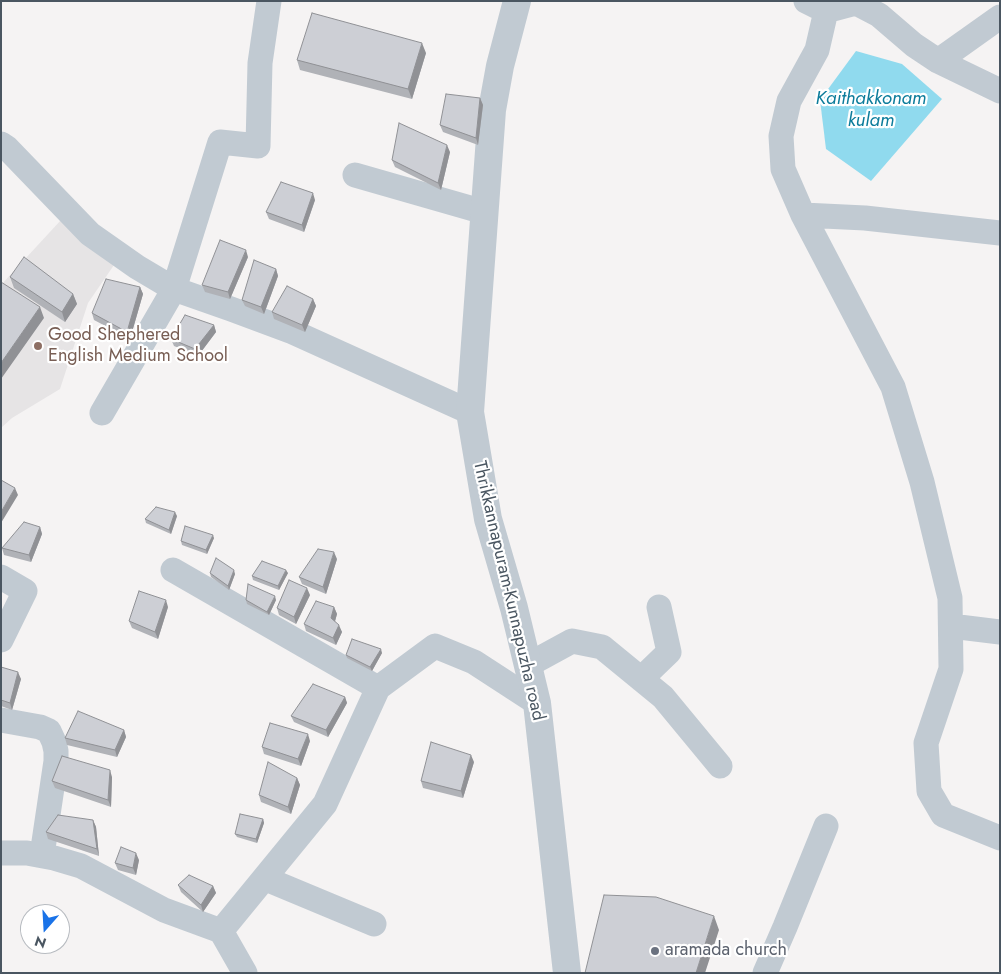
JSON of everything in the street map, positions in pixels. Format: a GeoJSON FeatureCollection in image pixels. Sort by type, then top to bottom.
{"type":"FeatureCollection","features":[{"type":"Feature","properties":{"kind":"street"},"geometry":{"type":"LineString","coordinates":[[102,413],[174,289],[220,142],[258,146],[260,63],[269,1]]}},
{"type":"Feature","properties":{"kind":"street","name":"Thrikkannapuram-Kunnapuzha road"},"geometry":{"type":"LineString","coordinates":[[517,1],[500,66],[492,110],[470,412],[488,519],[514,608],[537,702],[567,973]]}},
{"type":"Feature","properties":{"kind":"street"},"geometry":{"type":"LineString","coordinates":[[1000,92],[938,61],[914,45],[879,14],[856,3],[816,6],[817,50],[789,101],[781,136],[783,169],[802,215],[894,387],[922,482],[950,598],[951,670],[926,743],[929,791],[943,815],[1000,838]]}},
{"type":"Feature","properties":{"kind":"street"},"geometry":{"type":"LineString","coordinates":[[938,61],[1000,18]]}},
{"type":"Feature","properties":{"kind":"street"},"geometry":{"type":"LineString","coordinates":[[1,144],[90,234],[137,268],[174,289],[293,332],[470,412]]}},
{"type":"Feature","properties":{"kind":"street"},"geometry":{"type":"LineString","coordinates":[[354,175],[484,212]]}},
{"type":"Feature","properties":{"kind":"street"},"geometry":{"type":"LineString","coordinates":[[802,215],[865,218],[1000,233]]}},
{"type":"Feature","properties":{"kind":"street"},"geometry":{"type":"LineString","coordinates":[[173,570],[378,688]]}},
{"type":"Feature","properties":{"kind":"street"},"geometry":{"type":"LineString","coordinates":[[1,577],[25,591],[1,640]]}},
{"type":"Feature","properties":{"kind":"street"},"geometry":{"type":"LineString","coordinates":[[641,679],[669,652],[659,607]]}},
{"type":"Feature","properties":{"kind":"street"},"geometry":{"type":"LineString","coordinates":[[951,626],[1000,632]]}},
{"type":"Feature","properties":{"kind":"street"},"geometry":{"type":"LineString","coordinates":[[528,665],[572,641],[602,647],[664,697],[720,766]]}},
{"type":"Feature","properties":{"kind":"street"},"geometry":{"type":"LineString","coordinates":[[221,931],[266,879],[325,804],[378,688],[435,646],[474,662],[537,702]]}},
{"type":"Feature","properties":{"kind":"street"},"geometry":{"type":"LineString","coordinates":[[1,720],[40,727],[49,731],[54,742],[56,761],[42,855]]}},
{"type":"Feature","properties":{"kind":"street"},"geometry":{"type":"LineString","coordinates":[[765,973],[826,826]]}},
{"type":"Feature","properties":{"kind":"street"},"geometry":{"type":"LineString","coordinates":[[1,853],[42,855],[81,866],[164,910],[221,931],[245,973]]}},
{"type":"Feature","properties":{"kind":"street"},"geometry":{"type":"LineString","coordinates":[[266,879],[374,924]]}},
{"type":"Feature","properties":{"kind":"shaded area","name":"Good Shephered English Medium School"},"geometry":{"type":"Polygon","coordinates":[[[61,220],[114,265],[88,303],[60,389],[12,418],[1,428],[1,285],[61,220]]]}},
{"type":"Feature","properties":{"kind":"water","name":"Kaithakkonam kulam"},"geometry":{"type":"Polygon","coordinates":[[[856,51],[902,64],[942,99],[871,181],[826,149],[820,100],[856,51]]]}},
{"type":"Feature","properties":{"kind":"building"},"geometry":{"type":"Polygon","coordinates":[[[312,13],[422,43],[408,89],[297,60],[312,13]]]}},
{"type":"Feature","properties":{"kind":"building"},"geometry":{"type":"Polygon","coordinates":[[[446,94],[480,98],[476,138],[440,125],[446,94]]]}},
{"type":"Feature","properties":{"kind":"building"},"geometry":{"type":"Polygon","coordinates":[[[399,123],[447,145],[438,183],[392,160],[399,123]]]}},
{"type":"Feature","properties":{"kind":"building"},"geometry":{"type":"Polygon","coordinates":[[[281,182],[313,193],[302,225],[266,212],[281,182]]]}},
{"type":"Feature","properties":{"kind":"building"},"geometry":{"type":"Polygon","coordinates":[[[220,240],[246,250],[228,292],[202,285],[220,240]]]}},
{"type":"Feature","properties":{"kind":"building"},"geometry":{"type":"Polygon","coordinates":[[[24,257],[73,294],[62,312],[10,277],[24,257]]]}},
{"type":"Feature","properties":{"kind":"building"},"geometry":{"type":"Polygon","coordinates":[[[254,260],[276,269],[261,307],[242,300],[254,260]]]}},
{"type":"Feature","properties":{"kind":"building"},"geometry":{"type":"Polygon","coordinates":[[[106,279],[140,287],[127,332],[92,313],[106,279]]]}},
{"type":"Feature","properties":{"kind":"building"},"geometry":{"type":"Polygon","coordinates":[[[1,282],[40,307],[1,363],[1,282]]]}},
{"type":"Feature","properties":{"kind":"building"},"geometry":{"type":"Polygon","coordinates":[[[287,286],[313,299],[302,325],[272,312],[287,286]]]}},
{"type":"Feature","properties":{"kind":"building"},"geometry":{"type":"Polygon","coordinates":[[[185,315],[214,325],[195,349],[171,339],[185,315]]]}},
{"type":"Feature","properties":{"kind":"building"},"geometry":{"type":"Polygon","coordinates":[[[1,480],[15,488],[1,512],[1,480]]]}},
{"type":"Feature","properties":{"kind":"building"},"geometry":{"type":"Polygon","coordinates":[[[156,507],[175,512],[169,530],[145,519],[156,507]]]}},
{"type":"Feature","properties":{"kind":"building"},"geometry":{"type":"Polygon","coordinates":[[[24,522],[40,527],[29,555],[2,548],[24,522]]]}},
{"type":"Feature","properties":{"kind":"building"},"geometry":{"type":"Polygon","coordinates":[[[185,526],[213,535],[206,550],[181,541],[185,526]]]}},
{"type":"Feature","properties":{"kind":"building"},"geometry":{"type":"Polygon","coordinates":[[[318,549],[334,552],[323,587],[299,577],[318,549]]]}},
{"type":"Feature","properties":{"kind":"building"},"geometry":{"type":"Polygon","coordinates":[[[216,558],[234,570],[228,586],[210,573],[216,558]]]}},
{"type":"Feature","properties":{"kind":"building"},"geometry":{"type":"Polygon","coordinates":[[[262,561],[286,570],[278,586],[252,576],[262,561]]]}},
{"type":"Feature","properties":{"kind":"building"},"geometry":{"type":"Polygon","coordinates":[[[289,580],[307,588],[294,617],[277,608],[289,580]]]}},
{"type":"Feature","properties":{"kind":"building"},"geometry":{"type":"Polygon","coordinates":[[[248,584],[275,596],[267,612],[246,600],[248,584]]]}},
{"type":"Feature","properties":{"kind":"building"},"geometry":{"type":"Polygon","coordinates":[[[139,591],[166,600],[155,632],[129,621],[139,591]]]}},
{"type":"Feature","properties":{"kind":"building"},"geometry":{"type":"Polygon","coordinates":[[[316,601],[334,607],[331,618],[339,625],[333,638],[304,624],[316,601]]]}},
{"type":"Feature","properties":{"kind":"building"},"geometry":{"type":"Polygon","coordinates":[[[352,639],[381,649],[370,667],[346,655],[352,639]]]}},
{"type":"Feature","properties":{"kind":"building"},"geometry":{"type":"Polygon","coordinates":[[[1,667],[18,672],[10,703],[1,700],[1,667]]]}},
{"type":"Feature","properties":{"kind":"building"},"geometry":{"type":"Polygon","coordinates":[[[313,684],[345,697],[326,730],[291,716],[313,684]]]}},
{"type":"Feature","properties":{"kind":"building"},"geometry":{"type":"Polygon","coordinates":[[[78,711],[124,730],[115,750],[65,738],[78,711]]]}},
{"type":"Feature","properties":{"kind":"building"},"geometry":{"type":"Polygon","coordinates":[[[270,723],[308,734],[298,759],[262,747],[270,723]]]}},
{"type":"Feature","properties":{"kind":"building"},"geometry":{"type":"Polygon","coordinates":[[[431,742],[471,755],[461,791],[421,781],[431,742]]]}},
{"type":"Feature","properties":{"kind":"building"},"geometry":{"type":"Polygon","coordinates":[[[62,756],[110,770],[108,800],[52,781],[62,756]]]}},
{"type":"Feature","properties":{"kind":"building"},"geometry":{"type":"Polygon","coordinates":[[[268,762],[297,778],[288,807],[259,795],[268,762]]]}},
{"type":"Feature","properties":{"kind":"building"},"geometry":{"type":"Polygon","coordinates":[[[240,814],[263,819],[256,839],[235,834],[240,814]]]}},
{"type":"Feature","properties":{"kind":"building"},"geometry":{"type":"Polygon","coordinates":[[[58,815],[93,820],[97,849],[46,832],[58,815]]]}},
{"type":"Feature","properties":{"kind":"building"},"geometry":{"type":"Polygon","coordinates":[[[121,847],[136,853],[133,868],[115,863],[121,847]]]}},
{"type":"Feature","properties":{"kind":"building"},"geometry":{"type":"Polygon","coordinates":[[[189,875],[213,886],[201,905],[178,885],[189,875]]]}},
{"type":"Feature","properties":{"kind":"building","name":"aramada church"},"geometry":{"type":"Polygon","coordinates":[[[604,895],[656,897],[714,916],[696,973],[585,973],[604,895]]]}},
{"type":"Feature","properties":{"kind":"place","name":"Good Shephered English Medium School"},"geometry":{"type":"Point","coordinates":[38,346]}},
{"type":"Feature","properties":{"kind":"place","name":"aramada church"},"geometry":{"type":"Point","coordinates":[655,951]}}]}
